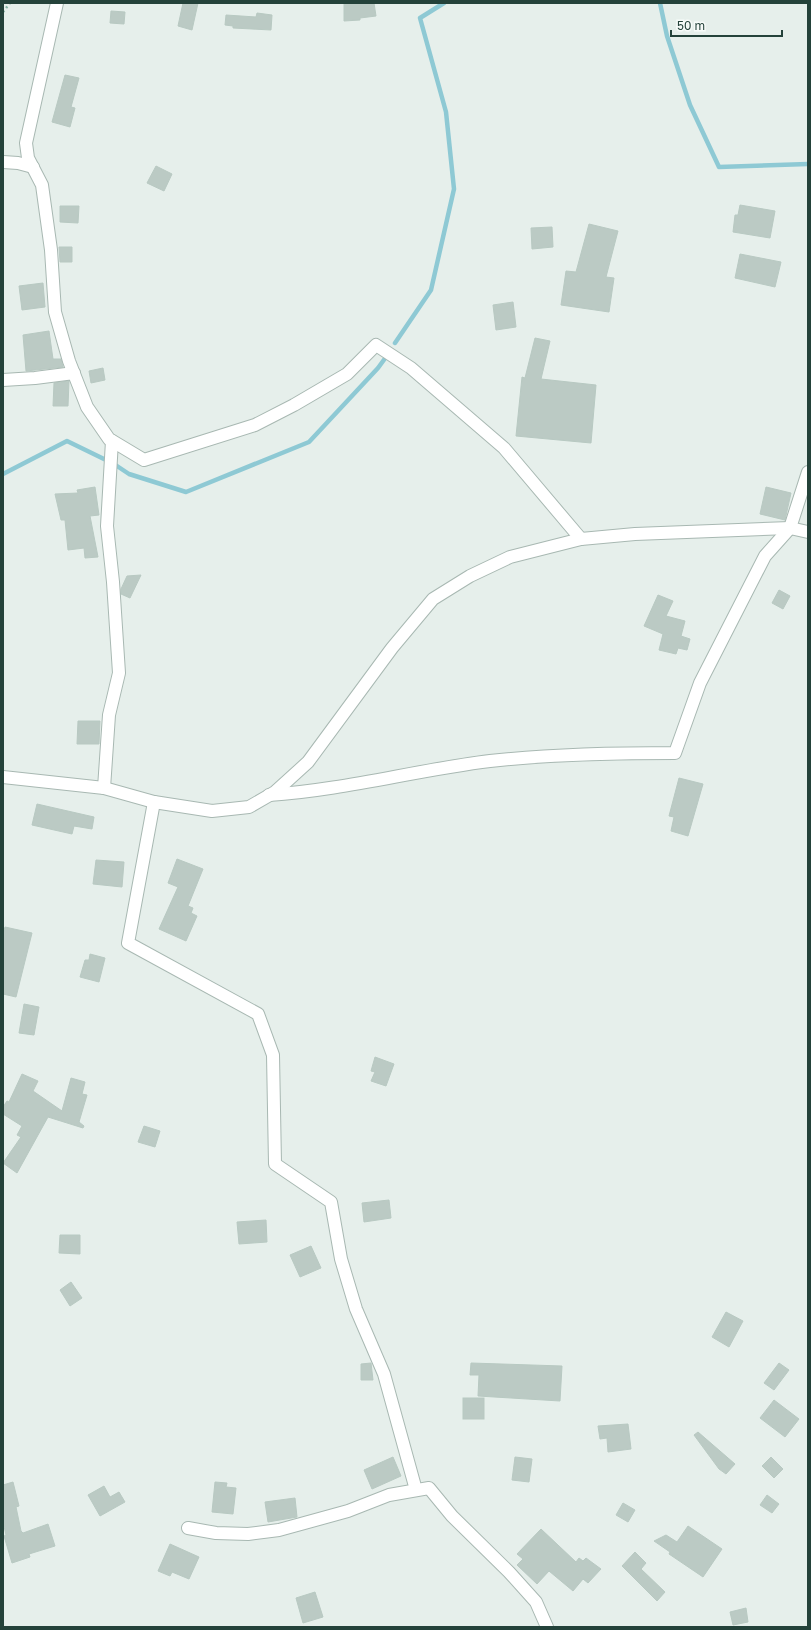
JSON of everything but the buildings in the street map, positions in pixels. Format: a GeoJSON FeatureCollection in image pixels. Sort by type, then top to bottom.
{"type":"FeatureCollection","features":[{"type":"Feature","properties":{"kind":"street"},"geometry":{"type":"LineString","coordinates":[[57,3],[26,143],[28,158],[42,185],[51,250],[55,312],[74,373],[87,407],[112,441],[144,460],[255,425],[294,406],[347,374],[376,345],[411,368],[504,448],[581,539]]}},
{"type":"Feature","properties":{"kind":"street"},"geometry":{"type":"LineString","coordinates":[[3,162],[18,163],[33,167]]}},
{"type":"Feature","properties":{"kind":"street"},"geometry":{"type":"LineString","coordinates":[[3,380],[74,373]]}},
{"type":"Feature","properties":{"kind":"street"},"geometry":{"type":"LineString","coordinates":[[104,788],[109,715],[119,672],[114,582],[107,526],[112,441]]}},
{"type":"Feature","properties":{"kind":"street"},"geometry":{"type":"LineString","coordinates":[[269,795],[304,793],[490,761],[588,753],[675,753],[703,676],[765,556],[790,528],[808,472]]}},
{"type":"Feature","properties":{"kind":"street"},"geometry":{"type":"LineString","coordinates":[[3,777],[104,788],[154,802],[212,811],[249,806],[269,795],[308,762],[392,648],[433,599],[470,576],[510,558],[581,539],[635,534],[790,528],[808,532]]}},
{"type":"Feature","properties":{"kind":"street"},"geometry":{"type":"LineString","coordinates":[[154,802],[128,943],[258,1014],[273,1055],[275,1164],[331,1202],[340,1259],[356,1309],[384,1374],[416,1490]]}},
{"type":"Feature","properties":{"kind":"street"},"geometry":{"type":"LineString","coordinates":[[188,1528],[216,1533],[248,1534],[279,1530],[348,1511],[389,1495],[429,1488],[452,1516],[509,1572],[536,1602],[546,1627]]}},
{"type":"Feature","properties":{"kind":"path"},"geometry":{"type":"LineString","coordinates":[[3,12],[10,3]]}},
{"type":"Feature","properties":{"kind":"waterway"},"geometry":{"type":"LineString","coordinates":[[395,343],[431,290],[454,189],[446,112],[420,18],[444,3]]}},
{"type":"Feature","properties":{"kind":"waterway"},"geometry":{"type":"LineString","coordinates":[[660,3],[667,36],[690,105],[719,167],[808,164]]}},
{"type":"Feature","properties":{"kind":"waterway"},"geometry":{"type":"LineString","coordinates":[[114,464],[129,474],[186,492],[309,442],[378,368],[386,357]]}},
{"type":"Feature","properties":{"kind":"waterway"},"geometry":{"type":"LineString","coordinates":[[3,474],[67,441],[106,460]]}}]}
